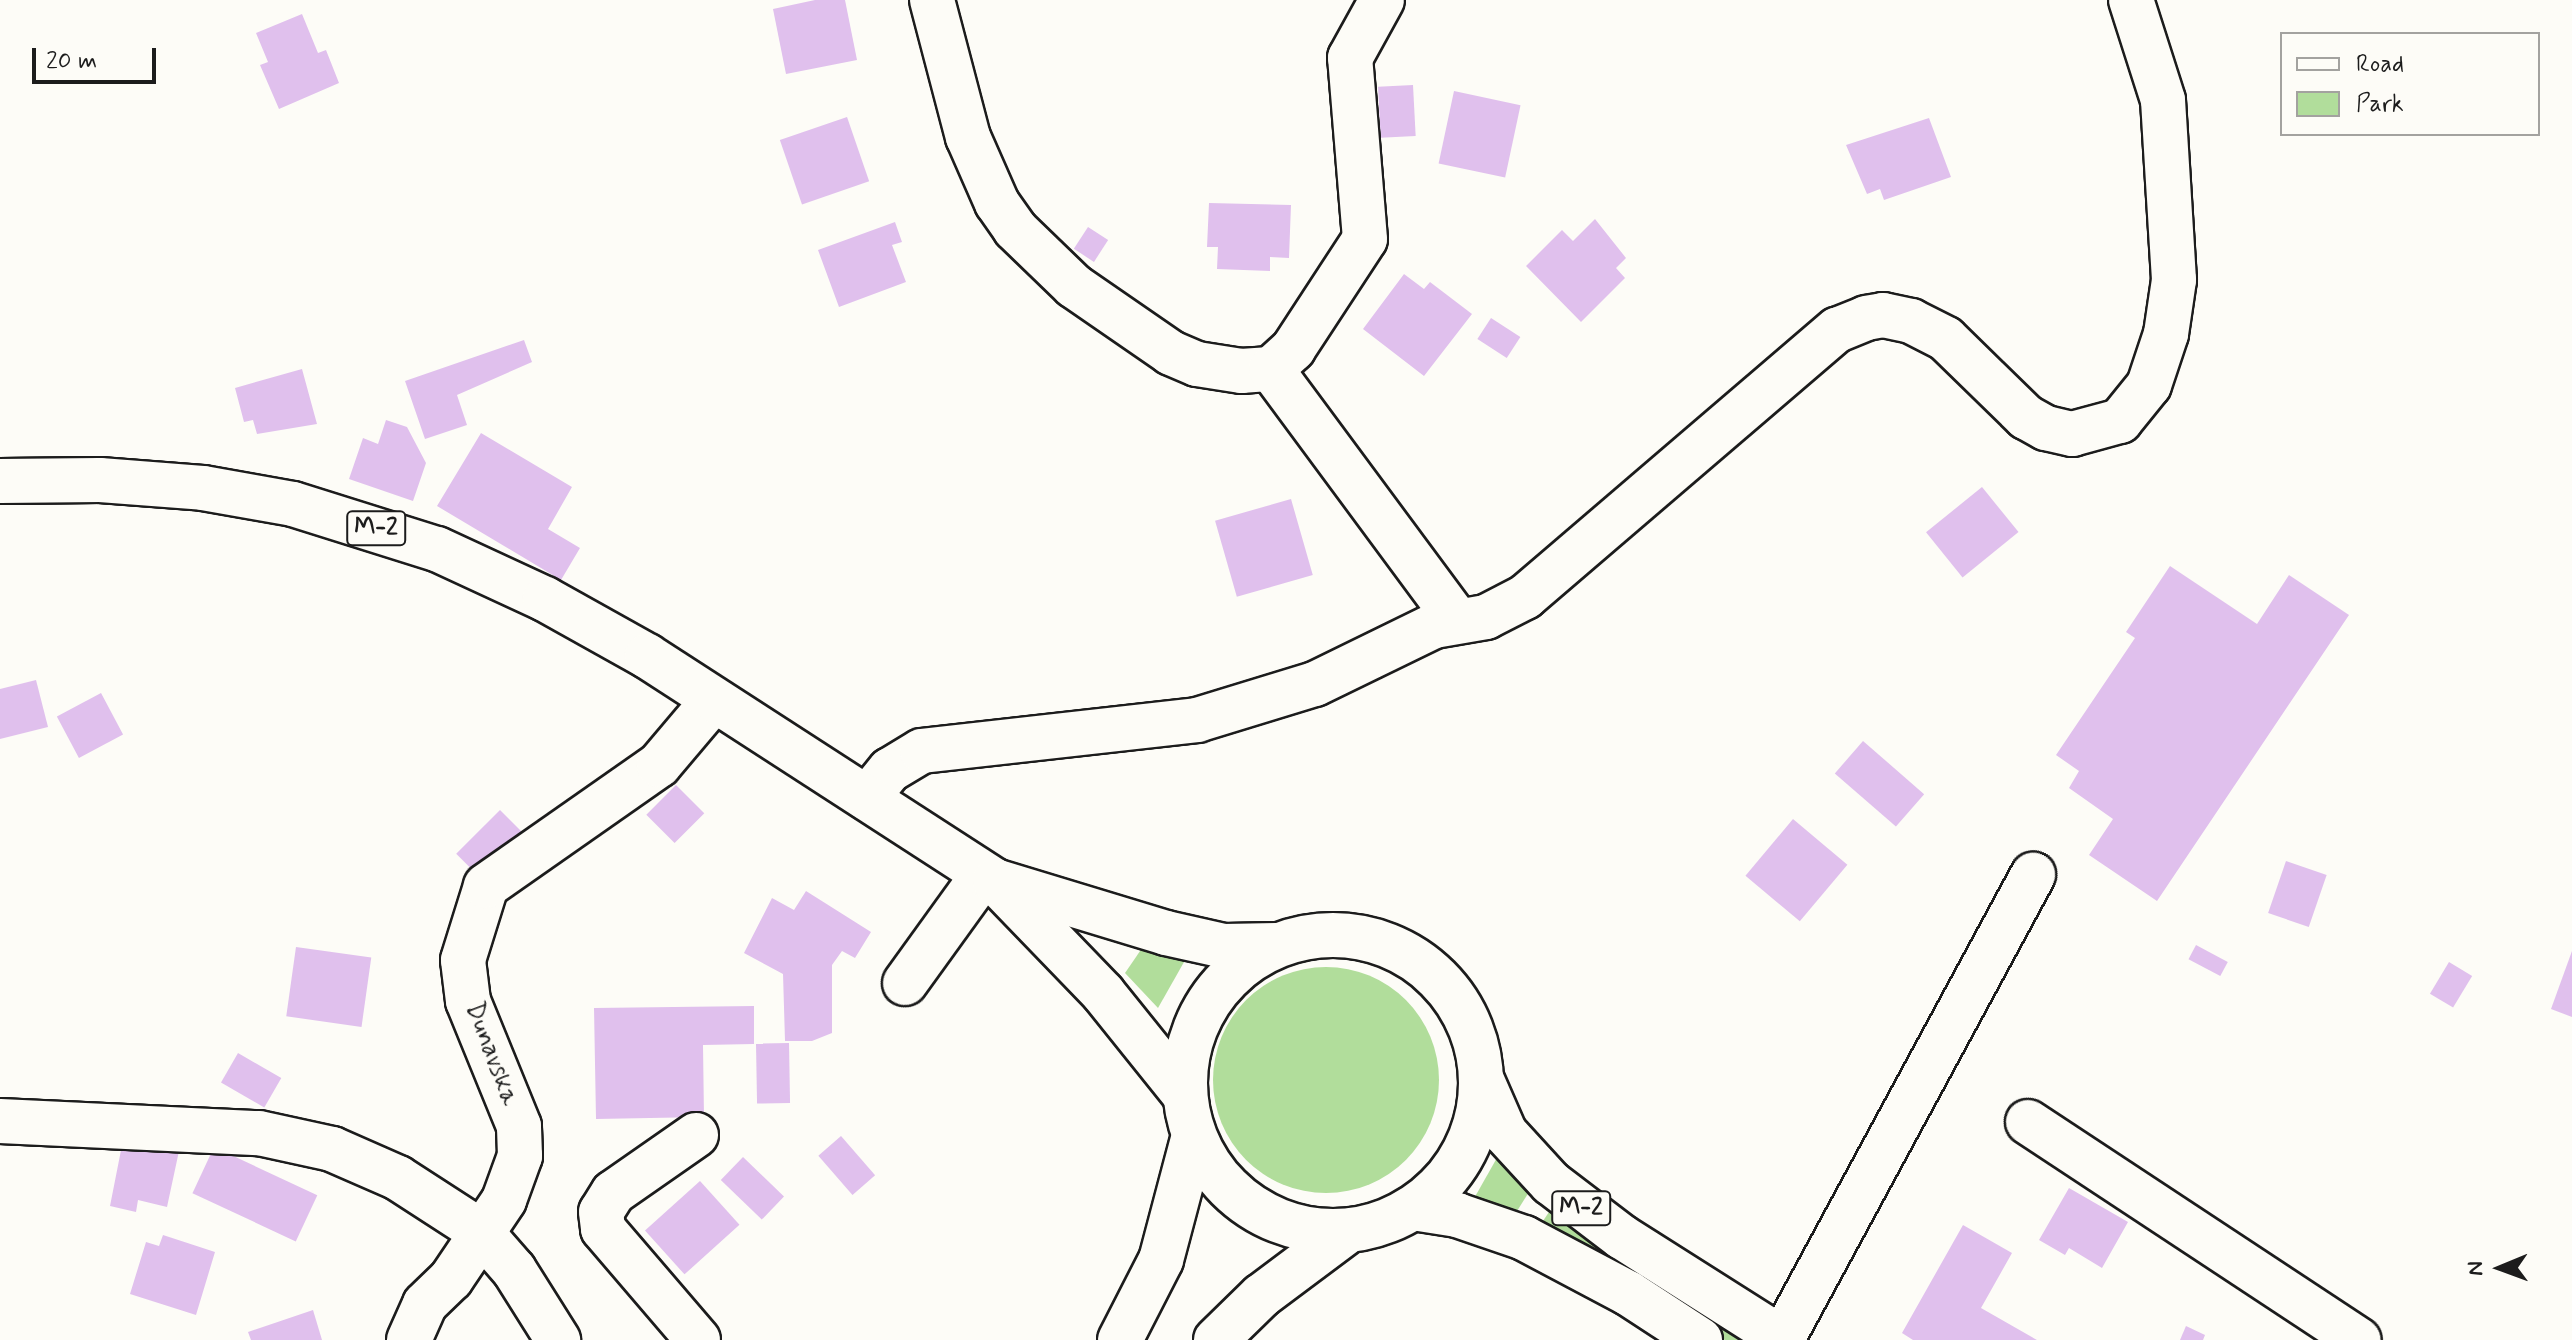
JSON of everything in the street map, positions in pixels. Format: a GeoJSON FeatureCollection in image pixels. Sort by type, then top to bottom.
{"type":"FeatureCollection","features":[{"type":"Feature","properties":{"kind":"main road"},"geometry":{"type":"LineString","coordinates":[[932,0],[968,137],[989,189],[1015,229],[1074,286],[1171,353],[1197,364],[1271,369],[1293,349],[1365,239],[1350,58],[1382,0]]}},
{"type":"Feature","properties":{"kind":"main road"},"geometry":{"type":"LineString","coordinates":[[867,798],[890,770],[922,751],[1197,720],[1315,684],[1455,618],[1486,617],[1525,597],[1837,330],[1866,318],[1883,315],[1911,321],[1946,339],[2026,417],[2046,428],[2072,434],[2099,431],[2137,406],[2166,334],[2174,280],[2163,100],[2131,0]]}},
{"type":"Feature","properties":{"kind":"main road"},"geometry":{"type":"LineString","coordinates":[[1271,369],[1455,618]]}},
{"type":"Feature","properties":{"kind":"main road","name":"M-2"},"geometry":{"type":"LineString","coordinates":[[0,481],[181,486],[259,497],[356,521],[514,583],[647,656],[989,878],[1148,1044],[1190,1115],[1218,1177],[1255,1209],[1300,1228],[1348,1231],[1413,1208],[1442,1183],[1464,1152],[1477,1116],[1481,1078]]}},
{"type":"Feature","properties":{"kind":"main road","name":"Dunavska"},"geometry":{"type":"LineString","coordinates":[[409,1340],[425,1304],[451,1279],[515,1179],[520,1156],[519,1126],[466,987],[467,938],[486,886],[659,765],[713,701]]}},
{"type":"Feature","properties":{"kind":"main road"},"geometry":{"type":"LineString","coordinates":[[1783,1339],[2033,875]]}},
{"type":"Feature","properties":{"kind":"main road"},"geometry":{"type":"LineString","coordinates":[[905,983],[989,878]]}},
{"type":"Feature","properties":{"kind":"main road","name":"M-2"},"geometry":{"type":"LineString","coordinates":[[989,878],[1166,933],[1224,946],[1277,945]]}},
{"type":"Feature","properties":{"kind":"main road","name":"M-2"},"geometry":{"type":"LineString","coordinates":[[1190,1115],[1190,1042],[1214,994],[1232,974],[1277,945],[1302,937],[1353,936],[1402,951],[1443,983],[1458,1004],[1470,1028],[1481,1078],[1505,1133],[1551,1183],[1622,1237],[1783,1339]]}},
{"type":"Feature","properties":{"kind":"main road"},"geometry":{"type":"LineString","coordinates":[[1120,1340],[1161,1260],[1190,1115]]}},
{"type":"Feature","properties":{"kind":"main road"},"geometry":{"type":"LineString","coordinates":[[0,1121],[290,1139],[332,1149],[398,1178],[480,1231],[514,1270],[558,1340]]}},
{"type":"Feature","properties":{"kind":"main road"},"geometry":{"type":"LineString","coordinates":[[2028,1122],[2359,1340]]}},
{"type":"Feature","properties":{"kind":"main road"},"geometry":{"type":"LineString","coordinates":[[696,1135],[613,1193],[601,1212],[603,1229],[698,1340]]}},
{"type":"Feature","properties":{"kind":"main road","name":"M-2"},"geometry":{"type":"LineString","coordinates":[[1413,1208],[1457,1215],[1524,1238],[1628,1293],[1700,1340]]}},
{"type":"Feature","properties":{"kind":"main road"},"geometry":{"type":"LineString","coordinates":[[1216,1340],[1261,1296],[1348,1231]]}},
{"type":"Feature","properties":{"kind":"green space"},"geometry":{"type":"Polygon","coordinates":[[[1149,938],[1188,955],[1158,1008],[1125,973],[1149,938]]]}},
{"type":"Feature","properties":{"kind":"green space"},"geometry":{"type":"Polygon","coordinates":[[[1326,967],[1348,969],[1369,976],[1389,986],[1406,1000],[1420,1017],[1430,1037],[1437,1058],[1437,1102],[1430,1123],[1420,1143],[1406,1160],[1389,1174],[1369,1184],[1348,1191],[1326,1193],[1304,1191],[1283,1184],[1263,1174],[1246,1160],[1232,1143],[1222,1123],[1215,1102],[1213,1080],[1215,1058],[1222,1037],[1232,1017],[1246,1000],[1263,986],[1283,976],[1304,969],[1326,967]]]}},
{"type":"Feature","properties":{"kind":"green space"},"geometry":{"type":"Polygon","coordinates":[[[1502,1149],[1536,1181],[1512,1219],[1472,1202],[1502,1149]]]}},
{"type":"Feature","properties":{"kind":"green space"},"geometry":{"type":"Polygon","coordinates":[[[1557,1200],[1771,1340],[1725,1340],[1537,1230],[1557,1200]]]}},
{"type":"Feature","properties":{"kind":"building"},"geometry":{"type":"Polygon","coordinates":[[[815,0],[845,0],[857,60],[786,74],[773,9],[815,0]]]}},
{"type":"Feature","properties":{"kind":"building"},"geometry":{"type":"Polygon","coordinates":[[[302,14],[318,53],[326,50],[339,83],[279,109],[260,65],[268,62],[256,33],[302,14]]]}},
{"type":"Feature","properties":{"kind":"building"},"geometry":{"type":"Polygon","coordinates":[[[1413,85],[1416,136],[1381,138],[1378,87],[1413,85]]]}},
{"type":"Feature","properties":{"kind":"building"},"geometry":{"type":"Polygon","coordinates":[[[1454,91],[1521,105],[1505,178],[1439,163],[1454,91]]]}},
{"type":"Feature","properties":{"kind":"building"},"geometry":{"type":"Polygon","coordinates":[[[847,117],[869,181],[802,204],[780,140],[847,117]]]}},
{"type":"Feature","properties":{"kind":"building"},"geometry":{"type":"Polygon","coordinates":[[[1929,118],[1951,177],[1884,200],[1880,189],[1867,194],[1846,145],[1929,118]]]}},
{"type":"Feature","properties":{"kind":"building"},"geometry":{"type":"Polygon","coordinates":[[[1209,203],[1291,205],[1289,258],[1270,257],[1270,271],[1217,269],[1218,247],[1207,247],[1209,203]]]}},
{"type":"Feature","properties":{"kind":"building"},"geometry":{"type":"Polygon","coordinates":[[[1595,219],[1626,258],[1616,268],[1625,278],[1581,322],[1526,266],[1562,230],[1573,241],[1595,219]]]}},
{"type":"Feature","properties":{"kind":"building"},"geometry":{"type":"Polygon","coordinates":[[[895,222],[902,242],[892,245],[906,282],[839,307],[818,250],[895,222]]]}},
{"type":"Feature","properties":{"kind":"building"},"geometry":{"type":"Polygon","coordinates":[[[1088,227],[1108,240],[1094,262],[1074,249],[1088,227]]]}},
{"type":"Feature","properties":{"kind":"building"},"geometry":{"type":"Polygon","coordinates":[[[1404,274],[1424,289],[1430,282],[1472,314],[1424,376],[1363,329],[1404,274]]]}},
{"type":"Feature","properties":{"kind":"building"},"geometry":{"type":"Polygon","coordinates":[[[1491,318],[1520,337],[1507,358],[1477,339],[1491,318]]]}},
{"type":"Feature","properties":{"kind":"building"},"geometry":{"type":"Polygon","coordinates":[[[524,340],[532,362],[457,395],[467,425],[425,439],[405,381],[524,340]]]}},
{"type":"Feature","properties":{"kind":"building"},"geometry":{"type":"Polygon","coordinates":[[[302,369],[317,424],[257,434],[253,420],[244,422],[235,388],[302,369]]]}},
{"type":"Feature","properties":{"kind":"building"},"geometry":{"type":"Polygon","coordinates":[[[386,420],[407,427],[426,463],[413,501],[349,479],[363,438],[378,444],[386,420]]]}},
{"type":"Feature","properties":{"kind":"building"},"geometry":{"type":"Polygon","coordinates":[[[481,433],[572,487],[548,529],[580,548],[561,580],[437,506],[481,433]]]}},
{"type":"Feature","properties":{"kind":"building"},"geometry":{"type":"Polygon","coordinates":[[[1982,487],[2019,532],[1963,577],[1926,532],[1982,487]]]}},
{"type":"Feature","properties":{"kind":"building"},"geometry":{"type":"Polygon","coordinates":[[[1291,499],[1313,575],[1237,597],[1215,521],[1291,499]]]}},
{"type":"Feature","properties":{"kind":"building"},"geometry":{"type":"Polygon","coordinates":[[[2170,566],[2257,624],[2289,575],[2349,615],[2157,901],[2089,855],[2113,819],[2069,788],[2079,771],[2056,755],[2135,638],[2126,632],[2170,566]]]}},
{"type":"Feature","properties":{"kind":"building"},"geometry":{"type":"Polygon","coordinates":[[[36,680],[48,727],[0,739],[0,689],[36,680]]]}},
{"type":"Feature","properties":{"kind":"building"},"geometry":{"type":"Polygon","coordinates":[[[101,693],[123,734],[79,758],[57,716],[101,693]]]}},
{"type":"Feature","properties":{"kind":"building"},"geometry":{"type":"Polygon","coordinates":[[[1863,741],[1924,794],[1896,827],[1835,773],[1863,741]]]}},
{"type":"Feature","properties":{"kind":"building"},"geometry":{"type":"Polygon","coordinates":[[[676,785],[704,813],[675,843],[646,815],[676,785]]]}},
{"type":"Feature","properties":{"kind":"building"},"geometry":{"type":"Polygon","coordinates":[[[500,810],[525,835],[481,879],[456,854],[500,810]]]}},
{"type":"Feature","properties":{"kind":"building"},"geometry":{"type":"Polygon","coordinates":[[[1793,819],[1847,865],[1800,921],[1745,876],[1793,819]]]}},
{"type":"Feature","properties":{"kind":"building"},"geometry":{"type":"Polygon","coordinates":[[[2286,861],[2327,875],[2309,927],[2268,913],[2286,861]]]}},
{"type":"Feature","properties":{"kind":"building"},"geometry":{"type":"Polygon","coordinates":[[[806,891],[871,932],[855,958],[842,951],[832,965],[832,1033],[812,1041],[785,1041],[783,974],[744,953],[772,898],[794,910],[806,891]]]}},
{"type":"Feature","properties":{"kind":"building"},"geometry":{"type":"Polygon","coordinates":[[[2196,945],[2228,962],[2220,976],[2188,959],[2196,945]]]}},
{"type":"Feature","properties":{"kind":"building"},"geometry":{"type":"Polygon","coordinates":[[[296,947],[371,958],[362,1027],[286,1016],[296,947]]]}},
{"type":"Feature","properties":{"kind":"building"},"geometry":{"type":"Polygon","coordinates":[[[2572,951],[2572,1017],[2551,1009],[2572,951]]]}},
{"type":"Feature","properties":{"kind":"building"},"geometry":{"type":"Polygon","coordinates":[[[2449,962],[2472,976],[2453,1008],[2430,994],[2449,962]]]}},
{"type":"Feature","properties":{"kind":"building"},"geometry":{"type":"Polygon","coordinates":[[[754,1006],[754,1044],[703,1045],[704,1117],[596,1119],[594,1008],[754,1006]]]}},
{"type":"Feature","properties":{"kind":"building"},"geometry":{"type":"Polygon","coordinates":[[[789,1043],[790,1103],[757,1104],[756,1044],[789,1043]]]}},
{"type":"Feature","properties":{"kind":"building"},"geometry":{"type":"Polygon","coordinates":[[[238,1053],[281,1078],[264,1107],[221,1082],[238,1053]]]}},
{"type":"Feature","properties":{"kind":"building"},"geometry":{"type":"Polygon","coordinates":[[[841,1136],[875,1175],[852,1195],[818,1156],[841,1136]]]}},
{"type":"Feature","properties":{"kind":"building"},"geometry":{"type":"Polygon","coordinates":[[[123,1140],[179,1151],[167,1207],[138,1200],[136,1212],[110,1206],[123,1140]]]}},
{"type":"Feature","properties":{"kind":"building"},"geometry":{"type":"Polygon","coordinates":[[[214,1147],[317,1195],[296,1241],[192,1193],[214,1147]]]}},
{"type":"Feature","properties":{"kind":"building"},"geometry":{"type":"Polygon","coordinates":[[[743,1157],[784,1197],[762,1220],[721,1180],[743,1157]]]}},
{"type":"Feature","properties":{"kind":"building"},"geometry":{"type":"Polygon","coordinates":[[[700,1181],[739,1225],[684,1274],[645,1231],[700,1181]]]}},
{"type":"Feature","properties":{"kind":"building"},"geometry":{"type":"Polygon","coordinates":[[[2069,1188],[2128,1222],[2102,1268],[2069,1248],[2065,1255],[2039,1240],[2069,1188]]]}},
{"type":"Feature","properties":{"kind":"building"},"geometry":{"type":"Polygon","coordinates":[[[1963,1225],[2012,1253],[1981,1308],[2037,1340],[1913,1340],[1902,1333],[1963,1225]]]}},
{"type":"Feature","properties":{"kind":"building"},"geometry":{"type":"Polygon","coordinates":[[[163,1235],[215,1252],[196,1315],[130,1294],[146,1242],[159,1246],[163,1235]]]}},
{"type":"Feature","properties":{"kind":"building"},"geometry":{"type":"Polygon","coordinates":[[[313,1310],[322,1340],[251,1340],[248,1332],[313,1310]]]}},
{"type":"Feature","properties":{"kind":"building"},"geometry":{"type":"Polygon","coordinates":[[[2186,1326],[2205,1335],[2203,1340],[2180,1340],[2186,1326]]]}}]}
